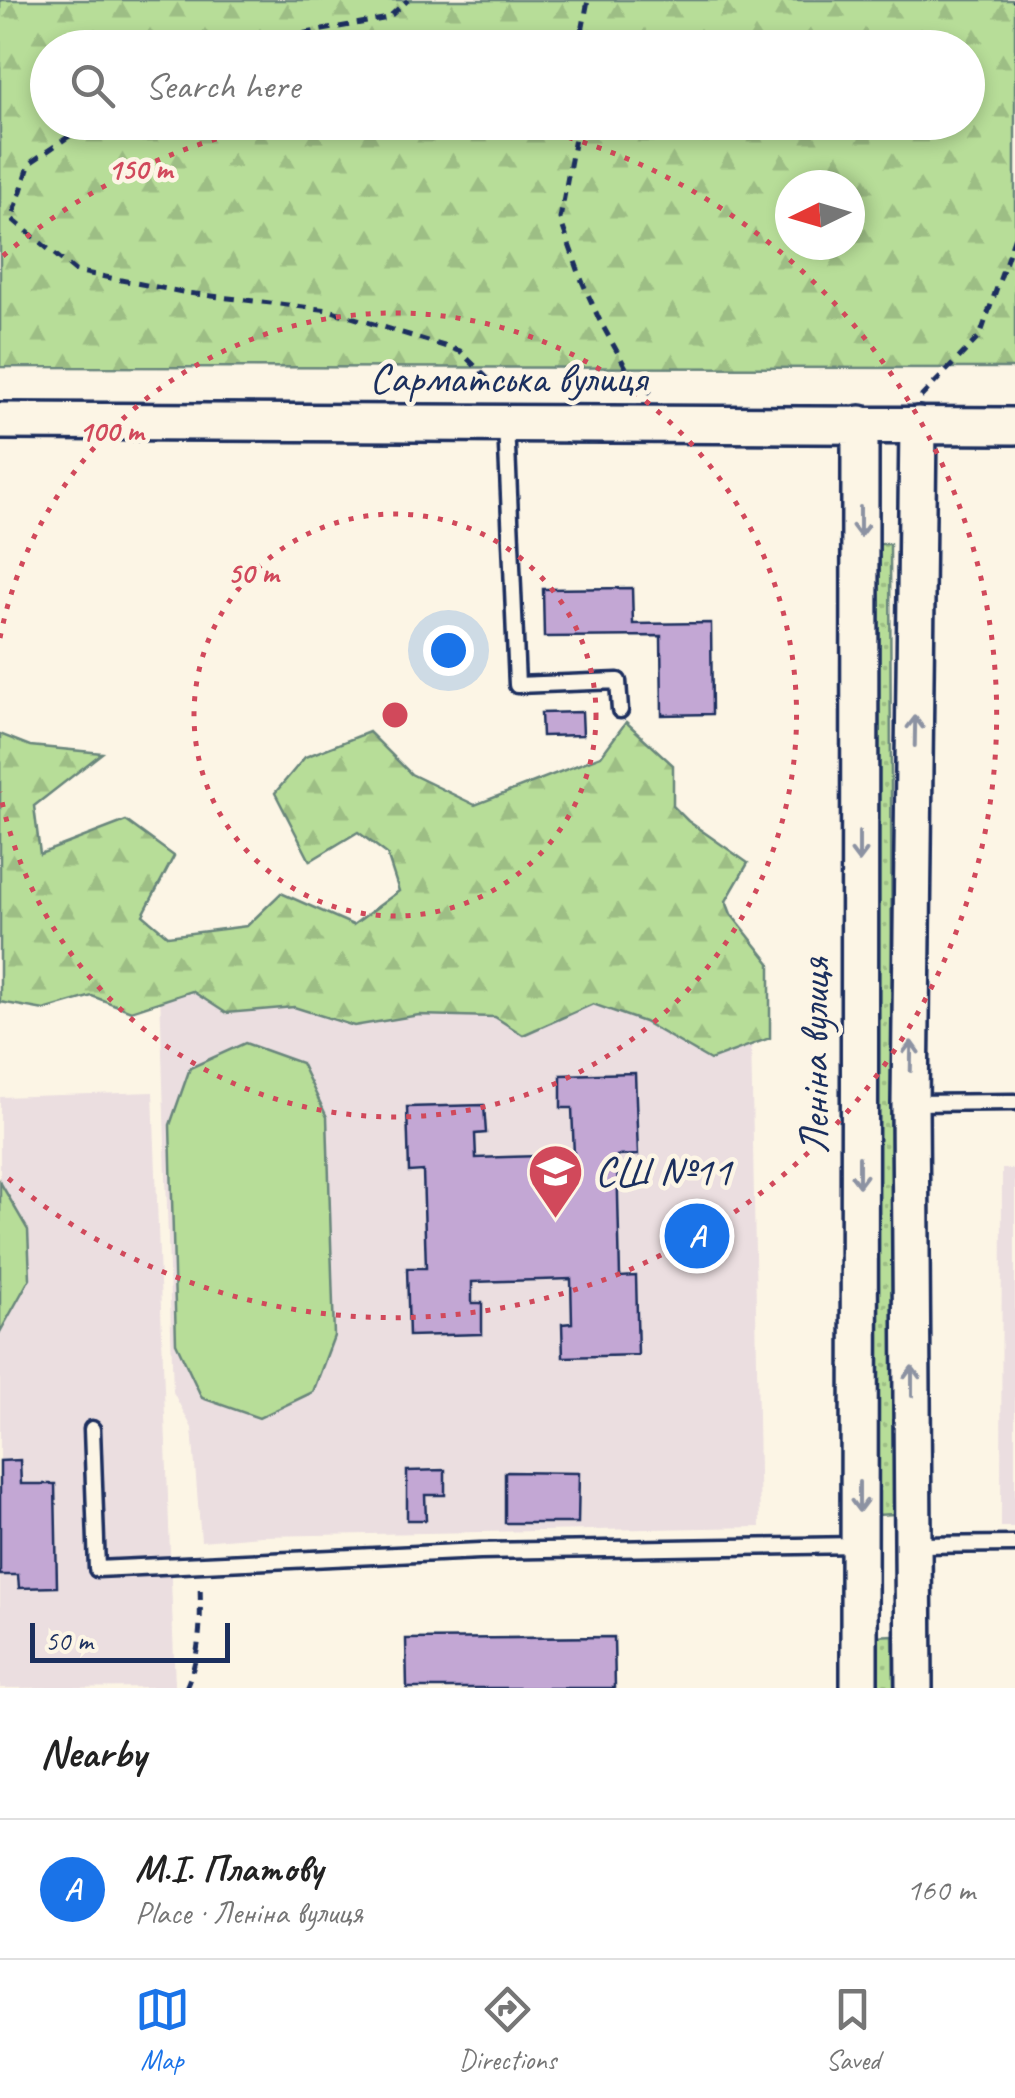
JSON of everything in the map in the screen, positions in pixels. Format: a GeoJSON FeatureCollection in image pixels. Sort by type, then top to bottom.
{"type":"FeatureCollection","features":[{"type":"Feature","properties":{"kind":"street","name":"Сарматська вулиця"},"geometry":{"type":"LineString","coordinates":[[0,421],[1015,426]]}},
{"type":"Feature","properties":{"kind":"street","name":"Леніна вулиця"},"geometry":{"type":"LineString","coordinates":[[860,424],[860,1688]]}},
{"type":"Feature","properties":{"kind":"street"},"geometry":{"type":"LineString","coordinates":[[907,425],[914,1688]]}},
{"type":"Feature","properties":{"kind":"street"},"geometry":{"type":"LineString","coordinates":[[859,1545],[913,1545]]}},
{"type":"Feature","properties":{"kind":"lane"},"geometry":{"type":"LineString","coordinates":[[518,422],[517,684],[618,682],[620,710]]}},
{"type":"Feature","properties":{"kind":"lane"},"geometry":{"type":"LineString","coordinates":[[910,1103],[1015,1102]]}},
{"type":"Feature","properties":{"kind":"lane"},"geometry":{"type":"LineString","coordinates":[[92,1428],[98,1569],[480,1551],[859,1545]]}},
{"type":"Feature","properties":{"kind":"lane"},"geometry":{"type":"LineString","coordinates":[[913,1545],[1015,1544]]}},
{"type":"Feature","properties":{"kind":"path"},"geometry":{"type":"LineString","coordinates":[[319,30],[388,18],[408,0]]}},
{"type":"Feature","properties":{"kind":"path"},"geometry":{"type":"LineString","coordinates":[[582,30],[588,0]]}},
{"type":"Feature","properties":{"kind":"path"},"geometry":{"type":"LineString","coordinates":[[64,140],[30,163],[12,220],[75,271],[187,293],[329,310],[460,352],[518,422]]}},
{"type":"Feature","properties":{"kind":"path"},"geometry":{"type":"LineString","coordinates":[[575,140],[560,219],[582,282],[628,373],[688,425]]}},
{"type":"Feature","properties":{"kind":"path"},"geometry":{"type":"LineString","coordinates":[[907,425],[980,336],[1015,236]]}},
{"type":"Feature","properties":{"kind":"path"},"geometry":{"type":"LineString","coordinates":[[186,1688],[201,1629],[200,1564]]}},
{"type":"Feature","properties":{"kind":"shaded area"},"geometry":{"type":"Polygon","coordinates":[[[160,991],[682,1001],[751,1034],[760,1527],[261,1536],[201,1541],[192,1428],[173,1392],[160,991]]]}},
{"type":"Feature","properties":{"kind":"shaded area"},"geometry":{"type":"Polygon","coordinates":[[[153,1092],[175,1687],[0,1688],[0,1097],[153,1092]]]}},
{"type":"Feature","properties":{"kind":"shaded area"},"geometry":{"type":"Polygon","coordinates":[[[1002,1169],[1015,1169],[1015,1527],[1001,1527],[1002,1169]]]}},
{"type":"Feature","properties":{"kind":"green space"},"geometry":{"type":"Polygon","coordinates":[[[0,0],[1015,0],[1015,368],[0,367],[0,0]]]}},
{"type":"Feature","properties":{"kind":"green space"},"geometry":{"type":"Polygon","coordinates":[[[872,544],[890,544],[894,1514],[876,1515],[872,544]]]}},
{"type":"Feature","properties":{"kind":"green space"},"geometry":{"type":"Polygon","coordinates":[[[626,722],[673,765],[673,806],[748,863],[726,901],[731,914],[770,963],[770,1038],[710,1060],[644,1022],[593,1004],[523,1035],[495,1017],[419,1015],[354,1026],[294,1007],[226,1013],[192,991],[131,1011],[92,996],[44,1010],[0,1002],[0,734],[30,746],[102,753],[34,806],[40,854],[126,821],[174,856],[143,915],[168,936],[247,926],[281,893],[353,925],[399,891],[387,854],[358,832],[310,861],[275,793],[305,757],[369,732],[411,774],[475,805],[601,756],[626,722]]]}},
{"type":"Feature","properties":{"kind":"green space"},"geometry":{"type":"Polygon","coordinates":[[[245,1043],[301,1063],[327,1117],[334,1336],[313,1392],[259,1418],[202,1398],[176,1343],[170,1125],[190,1068],[245,1043]]]}},
{"type":"Feature","properties":{"kind":"green space"},"geometry":{"type":"Polygon","coordinates":[[[0,1182],[28,1230],[30,1278],[0,1332],[0,1182]]]}},
{"type":"Feature","properties":{"kind":"green space"},"geometry":{"type":"Polygon","coordinates":[[[893,1635],[894,1688],[875,1688],[875,1636],[893,1635]]]}},
{"type":"Feature","properties":{"kind":"building"},"geometry":{"type":"Polygon","coordinates":[[[632,588],[633,624],[711,623],[712,714],[662,715],[661,636],[544,637],[543,589],[632,588]]]}},
{"type":"Feature","properties":{"kind":"building"},"geometry":{"type":"Polygon","coordinates":[[[582,712],[583,735],[542,736],[541,713],[582,712]]]}},
{"type":"Feature","properties":{"kind":"building"},"geometry":{"type":"Polygon","coordinates":[[[635,1073],[638,1155],[617,1156],[620,1277],[636,1276],[638,1355],[563,1357],[562,1324],[572,1323],[571,1279],[472,1282],[472,1303],[482,1303],[482,1334],[409,1336],[407,1268],[426,1268],[423,1171],[409,1172],[407,1107],[484,1105],[486,1133],[475,1134],[476,1158],[574,1155],[572,1108],[561,1108],[561,1075],[635,1073]]]}},
{"type":"Feature","properties":{"kind":"building"},"geometry":{"type":"Polygon","coordinates":[[[20,1460],[21,1484],[55,1484],[57,1587],[19,1588],[18,1575],[0,1575],[0,1461],[20,1460]]]}},
{"type":"Feature","properties":{"kind":"building"},"geometry":{"type":"Polygon","coordinates":[[[445,1470],[445,1495],[425,1495],[426,1520],[407,1520],[407,1471],[445,1470]]]}},
{"type":"Feature","properties":{"kind":"building"},"geometry":{"type":"Polygon","coordinates":[[[505,1472],[579,1473],[578,1523],[505,1523],[505,1472]]]}},
{"type":"Feature","properties":{"kind":"building"},"geometry":{"type":"Polygon","coordinates":[[[614,1637],[615,1688],[407,1688],[406,1639],[614,1637]]]}},
{"type":"Feature","properties":{"kind":"place","name":"СШ №11"},"geometry":{"type":"Point","coordinates":[556,1220]}},
{"type":"Feature","properties":{"kind":"place","name":"М.І. Платову"},"geometry":{"type":"Point","coordinates":[697,1236]}}]}
